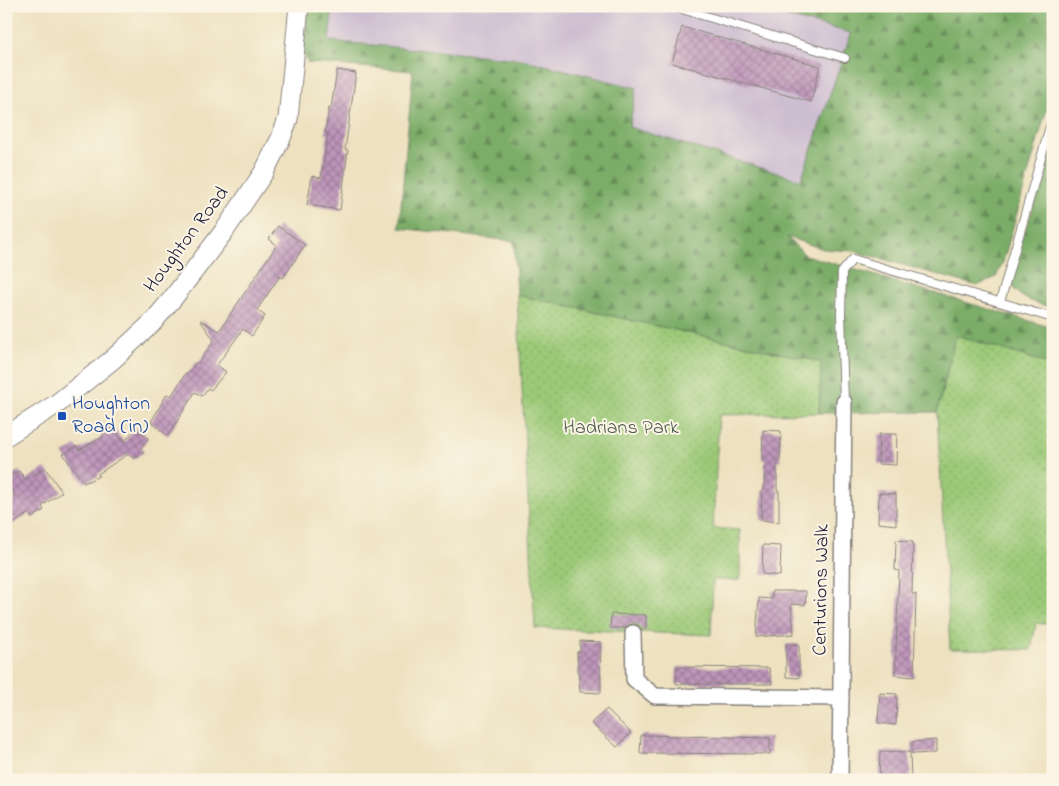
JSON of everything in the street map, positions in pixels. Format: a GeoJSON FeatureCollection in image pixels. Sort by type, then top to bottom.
{"type":"FeatureCollection","features":[{"type":"Feature","properties":{"kind":"street","name":"Houghton Road"},"geometry":{"type":"LineString","coordinates":[[6,436],[73,390],[112,360],[146,329],[173,298],[231,222],[264,172],[278,145],[288,118],[299,6]]}},
{"type":"Feature","properties":{"kind":"street","name":"Centurions Walk"},"geometry":{"type":"LineString","coordinates":[[840,780],[844,402]]}},
{"type":"Feature","properties":{"kind":"street"},"geometry":{"type":"LineString","coordinates":[[633,633],[634,679],[655,696],[841,698]]}},
{"type":"Feature","properties":{"kind":"lane"},"geometry":{"type":"LineString","coordinates":[[672,6],[845,58]]}},
{"type":"Feature","properties":{"kind":"lane"},"geometry":{"type":"LineString","coordinates":[[1000,302],[1053,116]]}},
{"type":"Feature","properties":{"kind":"lane"},"geometry":{"type":"LineString","coordinates":[[844,402],[841,315],[842,272],[853,259],[1053,318]]}},
{"type":"Feature","properties":{"kind":"shaded area"},"geometry":{"type":"Polygon","coordinates":[[[333,6],[744,6],[851,33],[801,180],[629,127],[636,88],[521,59],[328,41],[333,6]]]}},
{"type":"Feature","properties":{"kind":"green space"},"geometry":{"type":"Polygon","coordinates":[[[309,6],[333,6],[329,41],[521,59],[637,88],[629,127],[801,180],[851,33],[744,6],[1053,6],[1053,87],[1003,262],[996,277],[977,286],[854,251],[823,249],[787,237],[805,255],[1053,328],[1053,365],[956,335],[937,412],[819,413],[821,362],[517,295],[514,241],[399,228],[413,71],[308,63],[302,52],[309,6]]]}},
{"type":"Feature","properties":{"kind":"green space"},"geometry":{"type":"Polygon","coordinates":[[[1053,144],[1053,308],[1035,303],[1023,297],[1014,289],[1011,276],[1015,258],[1053,144]]]}},
{"type":"Feature","properties":{"kind":"green space","name":"Hadrians Park"},"geometry":{"type":"Polygon","coordinates":[[[517,295],[822,362],[819,413],[719,415],[713,528],[740,530],[740,580],[713,580],[711,635],[535,628],[517,295]]]}},
{"type":"Feature","properties":{"kind":"green space"},"geometry":{"type":"Polygon","coordinates":[[[956,335],[1053,365],[1053,625],[1036,623],[1031,650],[950,649],[937,412],[956,335]]]}},
{"type":"Feature","properties":{"kind":"building"},"geometry":{"type":"Polygon","coordinates":[[[682,27],[820,66],[811,102],[672,63],[682,27]]]}},
{"type":"Feature","properties":{"kind":"building"},"geometry":{"type":"Polygon","coordinates":[[[337,70],[356,73],[345,150],[348,150],[340,210],[307,205],[312,176],[321,178],[328,134],[325,133],[337,70]]]}},
{"type":"Feature","properties":{"kind":"building"},"geometry":{"type":"Polygon","coordinates":[[[278,226],[305,245],[283,278],[280,276],[257,310],[265,316],[252,336],[243,329],[217,365],[226,372],[211,390],[208,388],[202,396],[195,392],[168,436],[151,422],[167,394],[171,396],[186,373],[188,374],[196,362],[198,364],[214,340],[200,320],[219,331],[277,245],[269,239],[278,226]]]}},
{"type":"Feature","properties":{"kind":"building"},"geometry":{"type":"Polygon","coordinates":[[[111,426],[124,442],[136,428],[148,438],[141,448],[144,452],[134,459],[128,454],[98,474],[99,476],[84,483],[63,454],[76,446],[79,450],[104,436],[102,432],[111,426]]]}},
{"type":"Feature","properties":{"kind":"building"},"geometry":{"type":"Polygon","coordinates":[[[763,430],[781,431],[780,462],[777,461],[779,522],[761,520],[765,460],[762,460],[763,430]]]}},
{"type":"Feature","properties":{"kind":"building"},"geometry":{"type":"Polygon","coordinates":[[[879,434],[897,434],[896,465],[878,464],[879,434]]]}},
{"type":"Feature","properties":{"kind":"building"},"geometry":{"type":"Polygon","coordinates":[[[45,468],[62,492],[42,506],[44,510],[32,518],[29,513],[6,529],[6,503],[15,498],[6,478],[19,471],[26,480],[45,468]]]}},
{"type":"Feature","properties":{"kind":"building"},"geometry":{"type":"Polygon","coordinates":[[[879,493],[896,494],[896,525],[878,523],[879,493]]]}},
{"type":"Feature","properties":{"kind":"building"},"geometry":{"type":"Polygon","coordinates":[[[896,540],[913,542],[912,594],[916,594],[914,677],[895,675],[899,571],[895,570],[896,540]]]}},
{"type":"Feature","properties":{"kind":"building"},"geometry":{"type":"Polygon","coordinates":[[[763,545],[781,546],[780,576],[762,574],[763,545]]]}},
{"type":"Feature","properties":{"kind":"building"},"geometry":{"type":"Polygon","coordinates":[[[772,591],[806,591],[805,605],[791,604],[794,634],[756,637],[759,598],[772,599],[772,591]]]}},
{"type":"Feature","properties":{"kind":"building"},"geometry":{"type":"Polygon","coordinates":[[[611,614],[646,615],[646,629],[641,629],[638,625],[633,624],[625,628],[610,628],[611,614]]]}},
{"type":"Feature","properties":{"kind":"building"},"geometry":{"type":"Polygon","coordinates":[[[580,641],[600,642],[601,693],[580,692],[577,652],[580,652],[580,641]]]}},
{"type":"Feature","properties":{"kind":"building"},"geometry":{"type":"Polygon","coordinates":[[[786,644],[799,644],[799,678],[786,677],[786,644]]]}},
{"type":"Feature","properties":{"kind":"building"},"geometry":{"type":"Polygon","coordinates":[[[677,667],[769,668],[772,684],[676,684],[677,667]]]}},
{"type":"Feature","properties":{"kind":"building"},"geometry":{"type":"Polygon","coordinates":[[[880,693],[897,694],[896,725],[878,723],[880,693]]]}},
{"type":"Feature","properties":{"kind":"building"},"geometry":{"type":"Polygon","coordinates":[[[607,709],[631,733],[617,747],[591,723],[607,709]]]}},
{"type":"Feature","properties":{"kind":"building"},"geometry":{"type":"Polygon","coordinates":[[[641,735],[770,738],[770,754],[640,753],[641,735]]]}},
{"type":"Feature","properties":{"kind":"building"},"geometry":{"type":"Polygon","coordinates":[[[936,740],[936,753],[912,754],[912,742],[936,740]]]}},
{"type":"Feature","properties":{"kind":"building"},"geometry":{"type":"Polygon","coordinates":[[[880,751],[910,752],[911,780],[879,780],[880,751]]]}},
{"type":"Feature","properties":{"kind":"place","name":"Houghton Road (in)"},"geometry":{"type":"Point","coordinates":[62,416]}}]}
